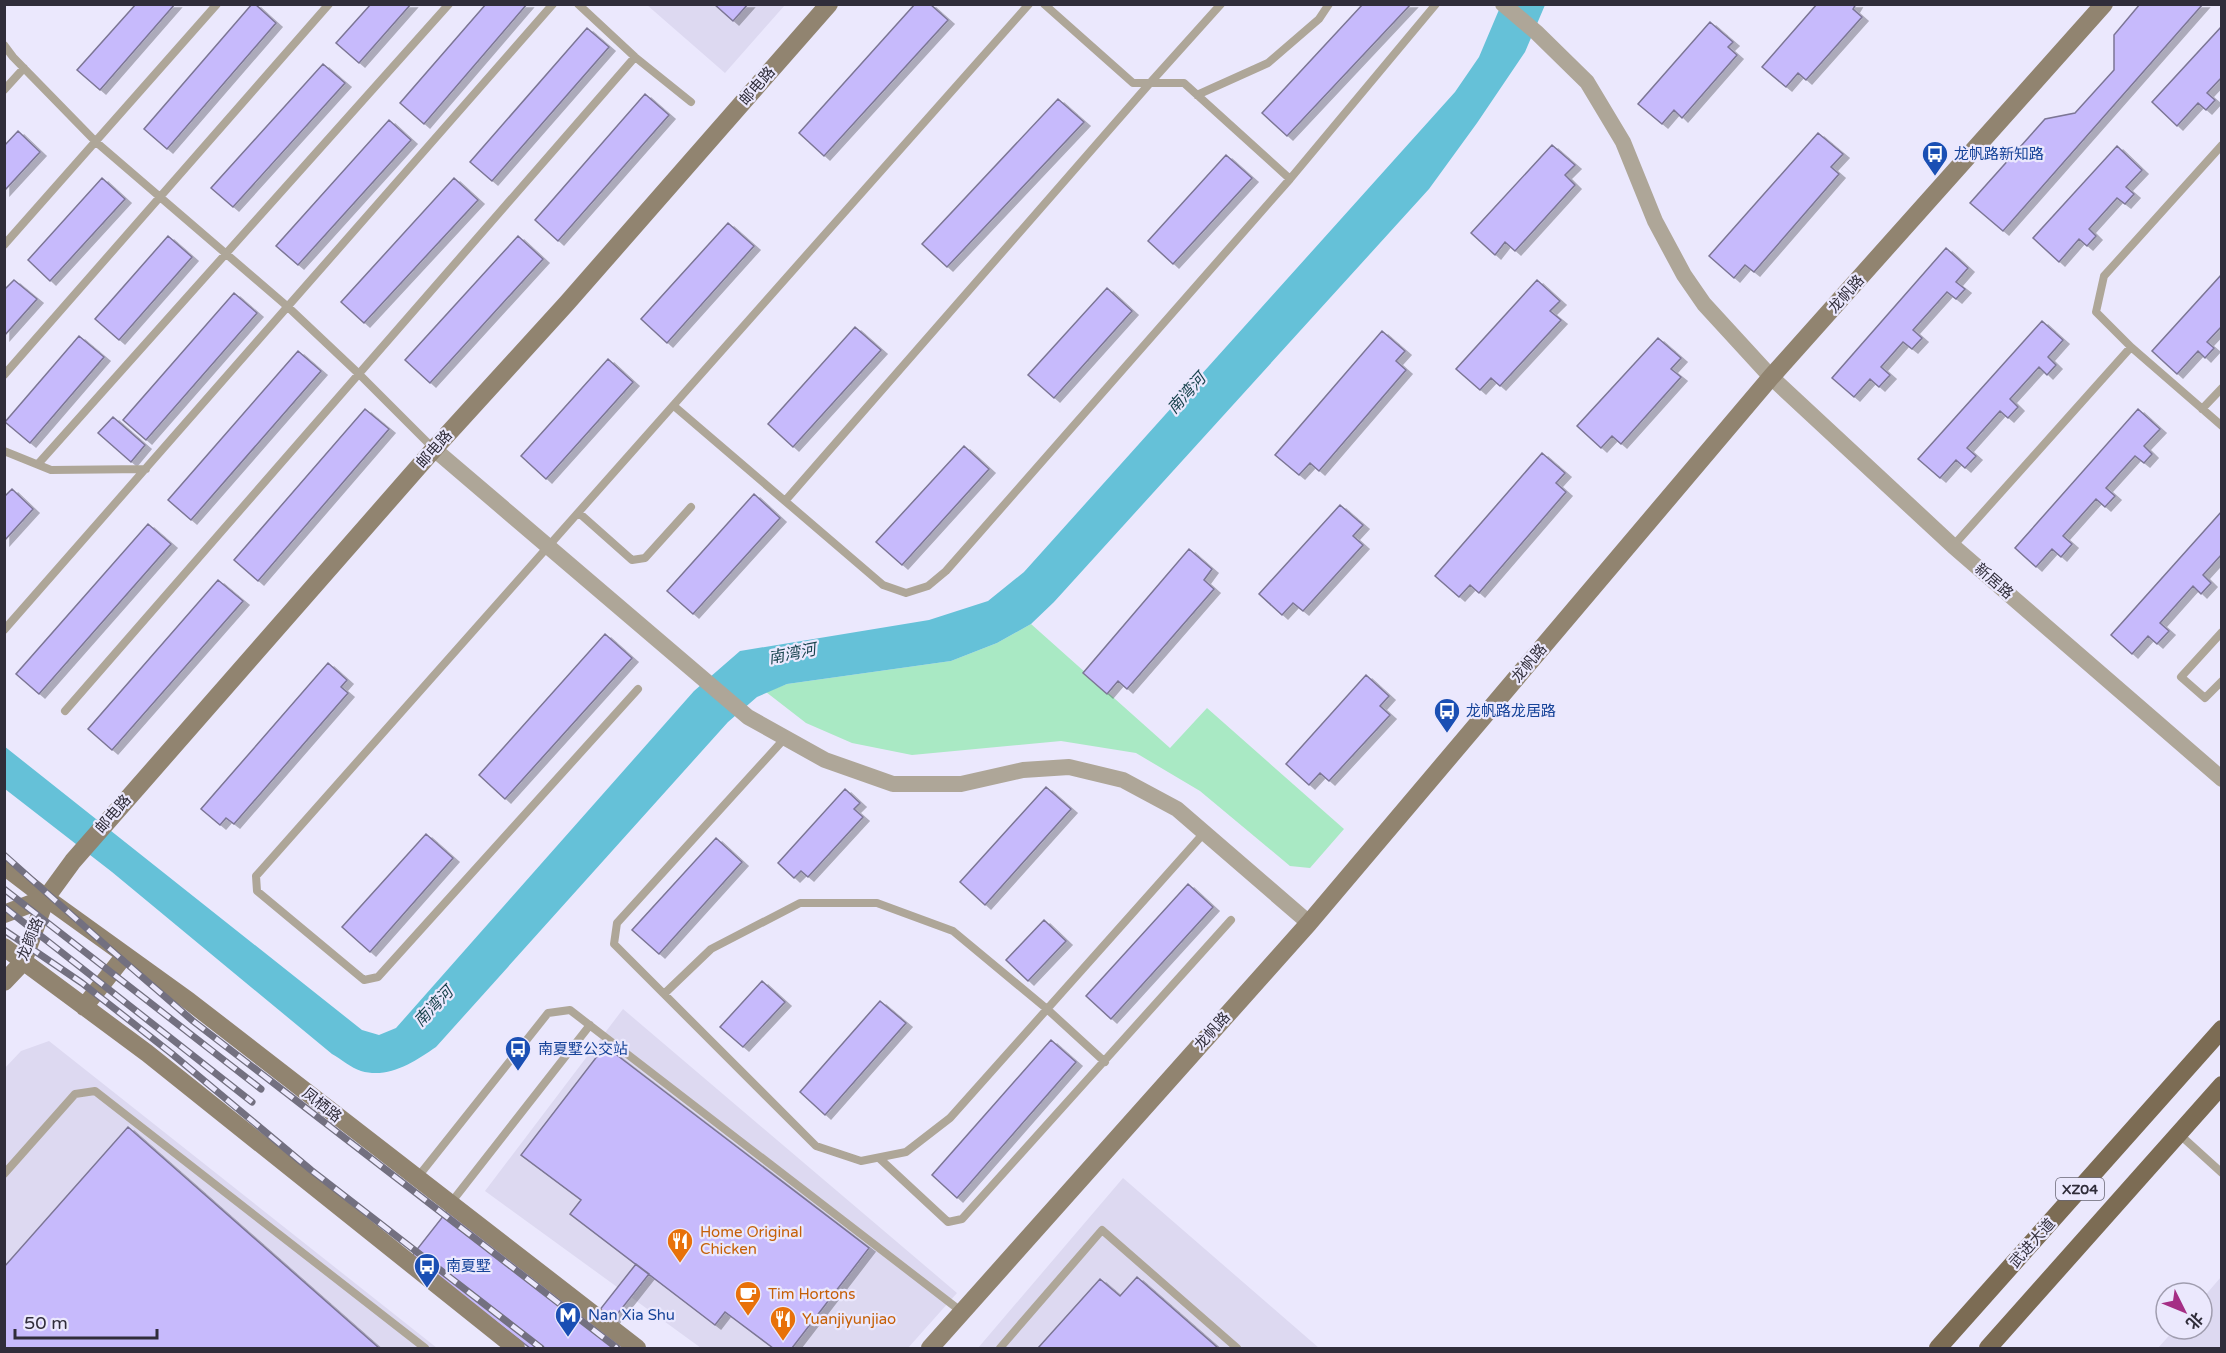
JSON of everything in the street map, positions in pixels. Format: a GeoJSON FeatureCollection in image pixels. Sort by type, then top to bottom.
{"type":"FeatureCollection","features":[{"type":"Feature","properties":{"kind":"main road","name":"武进大道"},"geometry":{"type":"LineString","coordinates":[[1938,1348],[2222,1029]]}},
{"type":"Feature","properties":{"kind":"main road","name":"XZ04"},"geometry":{"type":"LineString","coordinates":[[1988,1348],[2222,1085]]}},
{"type":"Feature","properties":{"kind":"street","name":"邮电路"},"geometry":{"type":"LineString","coordinates":[[46,898],[73,861],[119,807],[434,448],[567,303],[829,4]]}},
{"type":"Feature","properties":{"kind":"street","name":"新居路"},"geometry":{"type":"LineString","coordinates":[[1503,4],[1536,32],[1587,82],[1623,142],[1655,221],[1684,275],[1704,304],[1771,377],[1953,546],[2222,779]]}},
{"type":"Feature","properties":{"kind":"street","name":"龙帆路"},"geometry":{"type":"LineString","coordinates":[[930,1348],[1309,923],[1771,377],[2104,4]]}},
{"type":"Feature","properties":{"kind":"street"},"geometry":{"type":"LineString","coordinates":[[434,448],[748,717],[825,760],[893,784],[961,784],[1023,770],[1070,767],[1123,780],[1177,809],[1309,923]]}},
{"type":"Feature","properties":{"kind":"street","name":"凤栖路"},"geometry":{"type":"LineString","coordinates":[[4,866],[189,1002],[637,1348]]}},
{"type":"Feature","properties":{"kind":"street","name":"龙颜路"},"geometry":{"type":"LineString","coordinates":[[4,914],[46,898]]}},
{"type":"Feature","properties":{"kind":"street","name":"龙颜路"},"geometry":{"type":"LineString","coordinates":[[4,982],[23,962],[46,898]]}},
{"type":"Feature","properties":{"kind":"street"},"geometry":{"type":"LineString","coordinates":[[4,947],[147,1053],[516,1348]]}},
{"type":"Feature","properties":{"kind":"street"},"geometry":{"type":"LineString","coordinates":[[84,1007],[125,955]]}},
{"type":"Feature","properties":{"kind":"lane"},"geometry":{"type":"LineString","coordinates":[[4,245],[217,4]]}},
{"type":"Feature","properties":{"kind":"lane"},"geometry":{"type":"LineString","coordinates":[[4,375],[329,4]]}},
{"type":"Feature","properties":{"kind":"lane"},"geometry":{"type":"LineString","coordinates":[[38,464],[449,4]]}},
{"type":"Feature","properties":{"kind":"lane"},"geometry":{"type":"LineString","coordinates":[[4,630],[553,4]]}},
{"type":"Feature","properties":{"kind":"lane"},"geometry":{"type":"LineString","coordinates":[[578,4],[635,57],[691,102]]}},
{"type":"Feature","properties":{"kind":"lane"},"geometry":{"type":"LineString","coordinates":[[638,688],[378,977],[364,980],[257,891],[256,876],[1029,4]]}},
{"type":"Feature","properties":{"kind":"lane"},"geometry":{"type":"LineString","coordinates":[[1044,4],[1133,82],[1184,83],[1290,179]]}},
{"type":"Feature","properties":{"kind":"lane"},"geometry":{"type":"LineString","coordinates":[[785,501],[1221,4]]}},
{"type":"Feature","properties":{"kind":"lane"},"geometry":{"type":"LineString","coordinates":[[1197,95],[1268,63],[1319,19],[1329,4]]}},
{"type":"Feature","properties":{"kind":"lane"},"geometry":{"type":"LineString","coordinates":[[674,406],[883,585],[906,593],[928,586],[946,571],[1290,179],[1436,4]]}},
{"type":"Feature","properties":{"kind":"lane"},"geometry":{"type":"LineString","coordinates":[[4,45],[96,142],[288,307],[434,448]]}},
{"type":"Feature","properties":{"kind":"lane"},"geometry":{"type":"LineString","coordinates":[[65,711],[635,57]]}},
{"type":"Feature","properties":{"kind":"lane"},"geometry":{"type":"LineString","coordinates":[[4,90],[24,68]]}},
{"type":"Feature","properties":{"kind":"lane"},"geometry":{"type":"LineString","coordinates":[[2222,145],[2104,276],[2096,312],[2132,347],[2222,426]]}},
{"type":"Feature","properties":{"kind":"lane"},"geometry":{"type":"LineString","coordinates":[[1953,546],[2132,347]]}},
{"type":"Feature","properties":{"kind":"lane"},"geometry":{"type":"LineString","coordinates":[[2202,409],[2222,388]]}},
{"type":"Feature","properties":{"kind":"lane"},"geometry":{"type":"LineString","coordinates":[[4,451],[51,470],[146,469]]}},
{"type":"Feature","properties":{"kind":"lane"},"geometry":{"type":"LineString","coordinates":[[579,513],[632,560],[645,558],[691,507]]}},
{"type":"Feature","properties":{"kind":"lane"},"geometry":{"type":"LineString","coordinates":[[2222,632],[2181,677],[2205,698],[2222,681]]}},
{"type":"Feature","properties":{"kind":"lane"},"geometry":{"type":"LineString","coordinates":[[785,738],[617,923],[614,944],[816,1146],[861,1161],[906,1152],[950,1118],[1204,833]]}},
{"type":"Feature","properties":{"kind":"lane"},"geometry":{"type":"LineString","coordinates":[[664,994],[711,949],[800,903],[876,903],[953,932],[1047,1009],[1105,1062]]}},
{"type":"Feature","properties":{"kind":"lane"},"geometry":{"type":"LineString","coordinates":[[879,1158],[948,1222],[963,1220],[1231,920]]}},
{"type":"Feature","properties":{"kind":"lane"},"geometry":{"type":"LineString","coordinates":[[417,1178],[548,1012],[570,1010],[962,1312]]}},
{"type":"Feature","properties":{"kind":"lane"},"geometry":{"type":"LineString","coordinates":[[450,1203],[590,1025]]}},
{"type":"Feature","properties":{"kind":"lane"},"geometry":{"type":"LineString","coordinates":[[4,1174],[75,1094],[95,1091],[425,1348]]}},
{"type":"Feature","properties":{"kind":"lane"},"geometry":{"type":"LineString","coordinates":[[2179,1133],[2222,1173]]}},
{"type":"Feature","properties":{"kind":"lane"},"geometry":{"type":"LineString","coordinates":[[1000,1348],[1102,1230],[1237,1348]]}},
{"type":"Feature","properties":{"kind":"shaded area"},"geometry":{"type":"Polygon","coordinates":[[[647,5],[785,5],[725,73],[647,5]]]}},
{"type":"Feature","properties":{"kind":"shaded area"},"geometry":{"type":"Polygon","coordinates":[[[623,1009],[957,1293],[908,1348],[701,1348],[485,1191],[623,1009]]]}},
{"type":"Feature","properties":{"kind":"shaded area"},"geometry":{"type":"Polygon","coordinates":[[[49,1041],[437,1348],[5,1348],[4,1069],[21,1051],[49,1041]]]}},
{"type":"Feature","properties":{"kind":"shaded area"},"geometry":{"type":"Polygon","coordinates":[[[1123,1178],[1319,1348],[978,1348],[1123,1178]]]}},
{"type":"Feature","properties":{"kind":"shaded area"},"geometry":{"type":"Polygon","coordinates":[[[2221,1277],[2221,1348],[2158,1348],[2164,1341],[2214,1341],[2214,1285],[2221,1277]]]}},
{"type":"Feature","properties":{"kind":"green space"},"geometry":{"type":"Polygon","coordinates":[[[1031,624],[1170,748],[1207,708],[1344,829],[1310,868],[1290,866],[1200,791],[1136,753],[1061,741],[912,755],[852,743],[806,723],[766,692],[787,684],[951,661],[997,643],[1031,624]]]}},
{"type":"Feature","properties":{"kind":"water","name":"南湾河"},"geometry":{"type":"Polygon","coordinates":[[[1501,5],[1545,5],[1525,52],[1429,189],[1054,602],[1031,624],[997,643],[951,661],[787,684],[757,697],[728,722],[436,1047],[401,1068],[381,1073],[361,1071],[332,1054],[112,872],[5,789],[4,746],[362,1030],[379,1035],[396,1028],[694,691],[740,651],[929,620],[988,601],[1024,572],[1455,92],[1479,57],[1501,5]]]}},
{"type":"Feature","properties":{"kind":"building"},"geometry":{"type":"Polygon","coordinates":[[[136,4],[175,4],[100,90],[77,70],[136,4]]]}},
{"type":"Feature","properties":{"kind":"building"},"geometry":{"type":"Polygon","coordinates":[[[252,4],[255,4],[276,23],[167,149],[144,129],[252,4]]]}},
{"type":"Feature","properties":{"kind":"building"},"geometry":{"type":"Polygon","coordinates":[[[371,4],[411,4],[359,63],[336,43],[371,4]]]}},
{"type":"Feature","properties":{"kind":"building"},"geometry":{"type":"Polygon","coordinates":[[[486,4],[527,4],[424,124],[400,103],[486,4]]]}},
{"type":"Feature","properties":{"kind":"building"},"geometry":{"type":"Polygon","coordinates":[[[714,4],[748,4],[733,21],[714,4]]]}},
{"type":"Feature","properties":{"kind":"building"},"geometry":{"type":"Polygon","coordinates":[[[915,4],[930,4],[948,20],[824,156],[799,133],[915,4]]]}},
{"type":"Feature","properties":{"kind":"building"},"geometry":{"type":"Polygon","coordinates":[[[1363,4],[1411,4],[1287,136],[1262,113],[1363,4]]]}},
{"type":"Feature","properties":{"kind":"building"},"geometry":{"type":"Polygon","coordinates":[[[1817,4],[1856,4],[1853,9],[1862,17],[1806,80],[1798,73],[1786,87],[1762,67],[1817,4]]]}},
{"type":"Feature","properties":{"kind":"building"},"geometry":{"type":"Polygon","coordinates":[[[2140,4],[2203,4],[2003,231],[1970,203],[2045,119],[2075,113],[2114,70],[2114,35],[2140,4]]]}},
{"type":"Feature","properties":{"kind":"building"},"geometry":{"type":"Polygon","coordinates":[[[1710,22],[1733,42],[1728,47],[1737,55],[1682,118],[1674,110],[1662,124],[1638,104],[1710,22]]]}},
{"type":"Feature","properties":{"kind":"building"},"geometry":{"type":"Polygon","coordinates":[[[2222,26],[2222,77],[2207,93],[2215,100],[2206,110],[2198,103],[2177,126],[2152,102],[2222,26]]]}},
{"type":"Feature","properties":{"kind":"building"},"geometry":{"type":"Polygon","coordinates":[[[587,28],[609,47],[492,181],[470,162],[587,28]]]}},
{"type":"Feature","properties":{"kind":"building"},"geometry":{"type":"Polygon","coordinates":[[[323,64],[345,83],[233,207],[211,188],[323,64]]]}},
{"type":"Feature","properties":{"kind":"building"},"geometry":{"type":"Polygon","coordinates":[[[645,94],[669,115],[558,241],[535,220],[645,94]]]}},
{"type":"Feature","properties":{"kind":"building"},"geometry":{"type":"Polygon","coordinates":[[[1058,99],[1084,122],[947,267],[922,244],[1058,99]]]}},
{"type":"Feature","properties":{"kind":"building"},"geometry":{"type":"Polygon","coordinates":[[[389,120],[411,140],[298,265],[276,246],[389,120]]]}},
{"type":"Feature","properties":{"kind":"building"},"geometry":{"type":"Polygon","coordinates":[[[18,131],[40,152],[4,191],[4,146],[18,131]]]}},
{"type":"Feature","properties":{"kind":"building"},"geometry":{"type":"Polygon","coordinates":[[[1818,133],[1843,154],[1831,167],[1839,174],[1754,272],[1745,265],[1734,278],[1709,256],[1818,133]]]}},
{"type":"Feature","properties":{"kind":"building"},"geometry":{"type":"Polygon","coordinates":[[[1552,145],[1575,165],[1565,175],[1575,185],[1515,251],[1505,242],[1495,255],[1471,233],[1552,145]]]}},
{"type":"Feature","properties":{"kind":"building"},"geometry":{"type":"Polygon","coordinates":[[[2117,146],[2142,170],[2126,187],[2134,194],[2125,204],[2117,198],[2089,229],[2096,236],[2087,246],[2079,239],[2059,262],[2033,238],[2117,146]]]}},
{"type":"Feature","properties":{"kind":"building"},"geometry":{"type":"Polygon","coordinates":[[[1226,155],[1252,178],[1173,264],[1148,241],[1226,155]]]}},
{"type":"Feature","properties":{"kind":"building"},"geometry":{"type":"Polygon","coordinates":[[[102,178],[125,199],[50,281],[28,260],[102,178]]]}},
{"type":"Feature","properties":{"kind":"building"},"geometry":{"type":"Polygon","coordinates":[[[454,178],[478,200],[364,323],[341,302],[454,178]]]}},
{"type":"Feature","properties":{"kind":"building"},"geometry":{"type":"Polygon","coordinates":[[[728,223],[754,246],[667,343],[641,319],[728,223]]]}},
{"type":"Feature","properties":{"kind":"building"},"geometry":{"type":"Polygon","coordinates":[[[168,236],[192,257],[119,340],[95,319],[168,236]]]}},
{"type":"Feature","properties":{"kind":"building"},"geometry":{"type":"Polygon","coordinates":[[[518,236],[543,259],[430,383],[405,360],[518,236]]]}},
{"type":"Feature","properties":{"kind":"building"},"geometry":{"type":"Polygon","coordinates":[[[1946,248],[1968,268],[1956,282],[1965,289],[1956,299],[1947,292],[1913,330],[1922,338],[1912,349],[1903,342],[1881,367],[1890,375],[1879,387],[1870,379],[1854,397],[1832,378],[1946,248]]]}},
{"type":"Feature","properties":{"kind":"building"},"geometry":{"type":"Polygon","coordinates":[[[2222,274],[2222,326],[2207,342],[2214,348],[2205,358],[2198,351],[2177,374],[2152,351],[2222,274]]]}},
{"type":"Feature","properties":{"kind":"building"},"geometry":{"type":"Polygon","coordinates":[[[14,280],[37,299],[4,336],[4,290],[14,280]]]}},
{"type":"Feature","properties":{"kind":"building"},"geometry":{"type":"Polygon","coordinates":[[[1537,280],[1560,301],[1550,311],[1561,320],[1500,386],[1491,378],[1480,390],[1456,369],[1537,280]]]}},
{"type":"Feature","properties":{"kind":"building"},"geometry":{"type":"Polygon","coordinates":[[[1107,288],[1132,311],[1054,398],[1028,375],[1107,288]]]}},
{"type":"Feature","properties":{"kind":"building"},"geometry":{"type":"Polygon","coordinates":[[[234,293],[257,313],[146,440],[123,420],[234,293]]]}},
{"type":"Feature","properties":{"kind":"building"},"geometry":{"type":"Polygon","coordinates":[[[2042,321],[2063,340],[2048,357],[2056,365],[2047,375],[2039,367],[2010,399],[2018,407],[2008,418],[2000,411],[1967,448],[1976,456],[1965,468],[1956,460],[1940,478],[1918,459],[2042,321]]]}},
{"type":"Feature","properties":{"kind":"building"},"geometry":{"type":"Polygon","coordinates":[[[855,327],[881,350],[793,447],[768,424],[855,327]]]}},
{"type":"Feature","properties":{"kind":"building"},"geometry":{"type":"Polygon","coordinates":[[[1382,331],[1405,351],[1396,361],[1406,370],[1319,471],[1310,463],[1299,475],[1275,455],[1382,331]]]}},
{"type":"Feature","properties":{"kind":"building"},"geometry":{"type":"Polygon","coordinates":[[[79,336],[104,357],[30,443],[5,422],[79,336]]]}},
{"type":"Feature","properties":{"kind":"building"},"geometry":{"type":"Polygon","coordinates":[[[1658,338],[1681,358],[1671,369],[1681,377],[1621,444],[1612,436],[1601,448],[1577,426],[1658,338]]]}},
{"type":"Feature","properties":{"kind":"building"},"geometry":{"type":"Polygon","coordinates":[[[298,351],[321,371],[191,520],[168,500],[298,351]]]}},
{"type":"Feature","properties":{"kind":"building"},"geometry":{"type":"Polygon","coordinates":[[[608,359],[633,382],[546,479],[521,456],[608,359]]]}},
{"type":"Feature","properties":{"kind":"building"},"geometry":{"type":"Polygon","coordinates":[[[365,409],[389,429],[258,581],[234,560],[365,409]]]}},
{"type":"Feature","properties":{"kind":"building"},"geometry":{"type":"Polygon","coordinates":[[[2138,409],[2160,429],[2144,446],[2152,454],[2144,463],[2135,456],[2106,488],[2115,496],[2105,507],[2096,499],[2063,536],[2072,544],[2061,557],[2052,549],[2036,567],[2015,548],[2138,409]]]}},
{"type":"Feature","properties":{"kind":"building"},"geometry":{"type":"Polygon","coordinates":[[[113,417],[145,445],[131,462],[98,433],[113,417]]]}},
{"type":"Feature","properties":{"kind":"building"},"geometry":{"type":"Polygon","coordinates":[[[964,446],[989,469],[902,565],[876,542],[964,446]]]}},
{"type":"Feature","properties":{"kind":"building"},"geometry":{"type":"Polygon","coordinates":[[[1542,453],[1565,473],[1556,483],[1566,492],[1479,593],[1470,585],[1459,597],[1435,576],[1542,453]]]}},
{"type":"Feature","properties":{"kind":"building"},"geometry":{"type":"Polygon","coordinates":[[[12,489],[33,509],[4,541],[4,497],[12,489]]]}},
{"type":"Feature","properties":{"kind":"building"},"geometry":{"type":"Polygon","coordinates":[[[754,494],[780,518],[693,614],[667,591],[754,494]]]}},
{"type":"Feature","properties":{"kind":"building"},"geometry":{"type":"Polygon","coordinates":[[[1340,505],[1363,525],[1353,536],[1363,545],[1303,611],[1293,603],[1282,615],[1259,594],[1340,505]]]}},
{"type":"Feature","properties":{"kind":"building"},"geometry":{"type":"Polygon","coordinates":[[[2222,511],[2222,554],[2203,575],[2211,583],[2201,594],[2193,586],[2160,623],[2169,631],[2157,644],[2148,636],[2132,654],[2111,635],[2222,511]]]}},
{"type":"Feature","properties":{"kind":"building"},"geometry":{"type":"Polygon","coordinates":[[[148,524],[171,544],[39,694],[16,674],[148,524]]]}},
{"type":"Feature","properties":{"kind":"building"},"geometry":{"type":"Polygon","coordinates":[[[1189,549],[1212,569],[1204,580],[1214,589],[1127,689],[1118,681],[1107,694],[1083,673],[1189,549]]]}},
{"type":"Feature","properties":{"kind":"building"},"geometry":{"type":"Polygon","coordinates":[[[218,580],[243,601],[112,750],[88,729],[218,580]]]}},
{"type":"Feature","properties":{"kind":"building"},"geometry":{"type":"Polygon","coordinates":[[[605,634],[632,658],[505,799],[479,775],[605,634]]]}},
{"type":"Feature","properties":{"kind":"building"},"geometry":{"type":"Polygon","coordinates":[[[328,663],[347,680],[341,687],[348,693],[234,824],[226,818],[220,825],[201,809],[328,663]]]}},
{"type":"Feature","properties":{"kind":"building"},"geometry":{"type":"Polygon","coordinates":[[[1366,675],[1389,696],[1380,706],[1390,715],[1329,781],[1320,773],[1309,785],[1286,764],[1366,675]]]}},
{"type":"Feature","properties":{"kind":"building"},"geometry":{"type":"Polygon","coordinates":[[[1046,787],[1071,809],[985,905],[960,882],[1046,787]]]}},
{"type":"Feature","properties":{"kind":"building"},"geometry":{"type":"Polygon","coordinates":[[[845,789],[860,803],[854,809],[863,817],[808,877],[801,871],[794,878],[778,863],[845,789]]]}},
{"type":"Feature","properties":{"kind":"building"},"geometry":{"type":"Polygon","coordinates":[[[426,834],[453,858],[370,952],[342,927],[426,834]]]}},
{"type":"Feature","properties":{"kind":"building"},"geometry":{"type":"Polygon","coordinates":[[[716,838],[742,862],[659,954],[632,930],[716,838]]]}},
{"type":"Feature","properties":{"kind":"building"},"geometry":{"type":"Polygon","coordinates":[[[1188,884],[1213,907],[1111,1019],[1086,996],[1188,884]]]}},
{"type":"Feature","properties":{"kind":"building"},"geometry":{"type":"Polygon","coordinates":[[[1044,920],[1066,941],[1028,981],[1006,960],[1044,920]]]}},
{"type":"Feature","properties":{"kind":"building"},"geometry":{"type":"Polygon","coordinates":[[[762,981],[785,1002],[743,1047],[720,1027],[762,981]]]}},
{"type":"Feature","properties":{"kind":"building"},"geometry":{"type":"Polygon","coordinates":[[[880,1001],[906,1023],[825,1115],[800,1092],[880,1001]]]}},
{"type":"Feature","properties":{"kind":"building"},"geometry":{"type":"Polygon","coordinates":[[[1051,1040],[1076,1062],[957,1198],[932,1175],[1051,1040]]]}},
{"type":"Feature","properties":{"kind":"building"},"geometry":{"type":"Polygon","coordinates":[[[605,1046],[869,1248],[792,1348],[773,1348],[725,1312],[715,1325],[570,1214],[581,1200],[521,1155],[605,1046]]]}},
{"type":"Feature","properties":{"kind":"building"},"geometry":{"type":"Polygon","coordinates":[[[128,1127],[379,1348],[4,1348],[4,1267],[128,1127]]]}},
{"type":"Feature","properties":{"kind":"building"},"geometry":{"type":"Polygon","coordinates":[[[448,1210],[626,1348],[530,1348],[411,1257],[448,1210]]]}},
{"type":"Feature","properties":{"kind":"building"},"geometry":{"type":"Polygon","coordinates":[[[636,1264],[649,1274],[604,1331],[591,1321],[636,1264]]]}},
{"type":"Feature","properties":{"kind":"building"},"geometry":{"type":"Polygon","coordinates":[[[1137,1277],[1218,1348],[1038,1348],[1100,1279],[1120,1296],[1137,1277]]]}},
{"type":"Feature","properties":{"kind":"railway"},"geometry":{"type":"LineString","coordinates":[[4,855],[193,1021],[617,1348]]}},
{"type":"Feature","properties":{"kind":"railway"},"geometry":{"type":"LineString","coordinates":[[4,889],[261,1089]]}},
{"type":"Feature","properties":{"kind":"railway"},"geometry":{"type":"LineString","coordinates":[[4,907],[252,1102]]}},
{"type":"Feature","properties":{"kind":"railway"},"geometry":{"type":"LineString","coordinates":[[4,930],[82,983],[171,1053],[311,1170],[541,1348]]}},
{"type":"Feature","properties":{"kind":"place","name":"龙帆路新知路"},"geometry":{"type":"Point","coordinates":[1935,177]}},
{"type":"Feature","properties":{"kind":"place","name":"龙帆路龙居路"},"geometry":{"type":"Point","coordinates":[1447,734]}},
{"type":"Feature","properties":{"kind":"place","name":"南夏墅公交站"},"geometry":{"type":"Point","coordinates":[518,1072]}},
{"type":"Feature","properties":{"kind":"place","name":"Home Original Chicken"},"geometry":{"type":"Point","coordinates":[680,1264]}},
{"type":"Feature","properties":{"kind":"place","name":"南夏墅"},"geometry":{"type":"Point","coordinates":[427,1289]}},
{"type":"Feature","properties":{"kind":"place","name":"Tim Hortons"},"geometry":{"type":"Point","coordinates":[748,1317]}},
{"type":"Feature","properties":{"kind":"place","name":"Nan Xia Shu"},"geometry":{"type":"Point","coordinates":[568,1338]}},
{"type":"Feature","properties":{"kind":"place","name":"Yuanjiyunjiao"},"geometry":{"type":"Point","coordinates":[783,1342]}}]}
